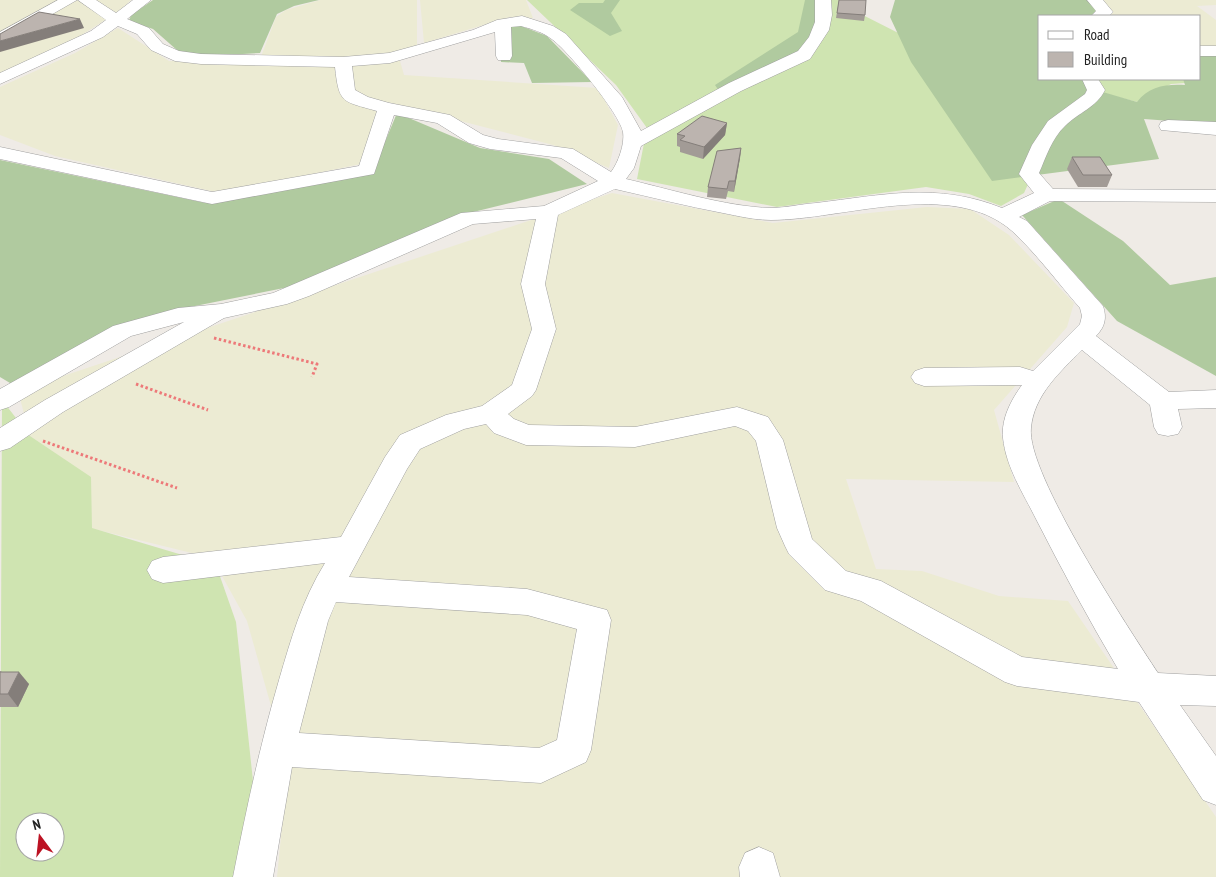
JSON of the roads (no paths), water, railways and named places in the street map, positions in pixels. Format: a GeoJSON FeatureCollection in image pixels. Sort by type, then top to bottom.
{"type":"FeatureCollection","features":[{"type":"Feature","properties":{"kind":"street"},"geometry":{"type":"LineString","coordinates":[[2,37],[69,0]]}},
{"type":"Feature","properties":{"kind":"street"},"geometry":{"type":"LineString","coordinates":[[0,401],[122,331],[178,315],[222,311],[279,299],[302,291],[469,218],[548,212],[613,182],[624,168],[632,143],[632,132],[628,121],[616,101],[560,37],[547,29],[522,21],[503,23],[479,33],[390,58],[343,62],[201,59],[175,56],[157,47],[143,31],[116,20],[86,0]]}},
{"type":"Feature","properties":{"kind":"street"},"geometry":{"type":"LineString","coordinates":[[0,79],[97,34],[143,0]]}},
{"type":"Feature","properties":{"kind":"street"},"geometry":{"type":"LineString","coordinates":[[632,143],[735,87],[804,55],[812,48],[821,28],[825,5],[823,0]]}},
{"type":"Feature","properties":{"kind":"street"},"geometry":{"type":"LineString","coordinates":[[1095,0],[1105,12],[1100,15]]}},
{"type":"Feature","properties":{"kind":"street"},"geometry":{"type":"LineString","coordinates":[[503,23],[504,56]]}},
{"type":"Feature","properties":{"kind":"street"},"geometry":{"type":"LineString","coordinates":[[2,37],[55,54]]}},
{"type":"Feature","properties":{"kind":"street"},"geometry":{"type":"LineString","coordinates":[[1201,51],[1216,51]]}},
{"type":"Feature","properties":{"kind":"street"},"geometry":{"type":"LineString","coordinates":[[343,62],[347,93],[362,102],[443,119],[476,139],[497,145],[566,154],[613,182],[687,200],[771,214],[919,197],[947,199],[976,205],[1003,216],[1019,226],[1091,306],[1094,316],[1091,327],[1038,382],[1019,415],[1016,439],[1023,464],[1078,571],[1148,688],[1216,787]]}},
{"type":"Feature","properties":{"kind":"street"},"geometry":{"type":"LineString","coordinates":[[1047,195],[1029,174],[1043,144],[1059,120],[1093,98],[1096,90],[1091,80]]}},
{"type":"Feature","properties":{"kind":"street"},"geometry":{"type":"LineString","coordinates":[[0,153],[212,198],[367,170],[387,108]]}},
{"type":"Feature","properties":{"kind":"street"},"geometry":{"type":"LineString","coordinates":[[1168,126],[1214,127],[1216,129]]}},
{"type":"Feature","properties":{"kind":"street"},"geometry":{"type":"LineString","coordinates":[[1003,216],[1047,195],[1216,196]]}},
{"type":"Feature","properties":{"kind":"street"},"geometry":{"type":"LineString","coordinates":[[253,877],[277,749],[312,621],[326,588],[350,548],[395,464],[410,442],[456,422],[492,414],[524,390],[544,328],[533,284],[548,212]]}},
{"type":"Feature","properties":{"kind":"street"},"geometry":{"type":"LineString","coordinates":[[8,436],[54,406],[222,311]]}},
{"type":"Feature","properties":{"kind":"street"},"geometry":{"type":"LineString","coordinates":[[1082,337],[1162,401],[1168,427]]}},
{"type":"Feature","properties":{"kind":"street"},"geometry":{"type":"LineString","coordinates":[[924,377],[1020,375],[1038,382]]}},
{"type":"Feature","properties":{"kind":"street"},"geometry":{"type":"LineString","coordinates":[[1162,401],[1216,399]]}},
{"type":"Feature","properties":{"kind":"street"},"geometry":{"type":"LineString","coordinates":[[492,414],[504,426],[526,435],[635,437],[737,416],[758,424],[769,440],[792,528],[800,546],[836,581],[870,590],[1017,672],[1148,688],[1216,691]]}},
{"type":"Feature","properties":{"kind":"street"},"geometry":{"type":"LineString","coordinates":[[163,570],[350,548]]}},
{"type":"Feature","properties":{"kind":"street"},"geometry":{"type":"LineString","coordinates":[[277,749],[541,766],[573,750],[595,620],[527,602],[326,588]]}}]}
